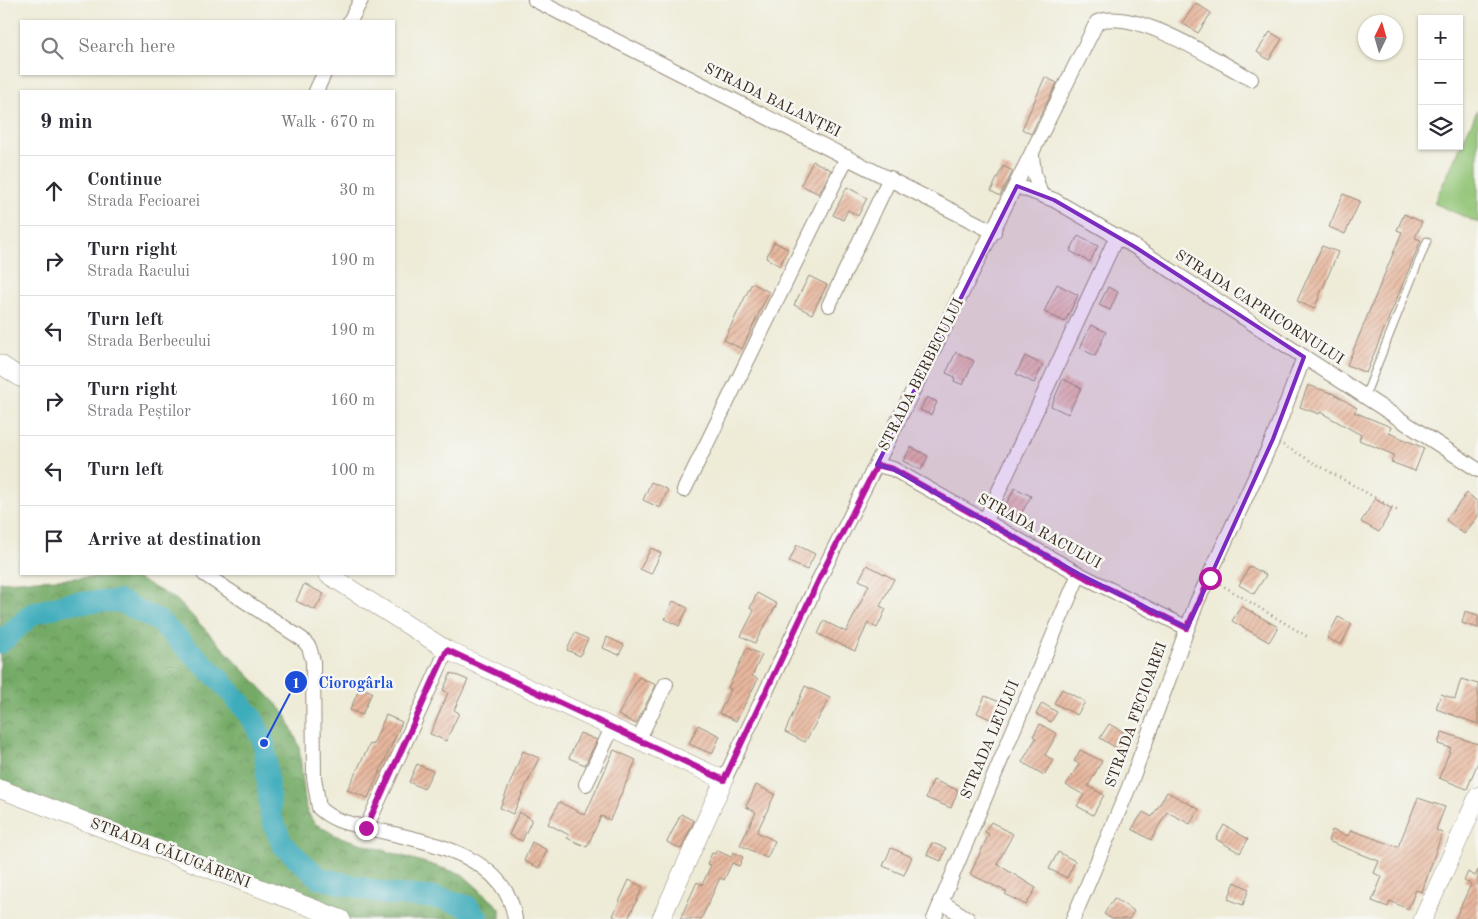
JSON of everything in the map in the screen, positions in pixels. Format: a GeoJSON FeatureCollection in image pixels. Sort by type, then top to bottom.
{"type":"FeatureCollection","features":[{"type":"Feature","properties":{"kind":"street"},"geometry":{"type":"LineString","coordinates":[[351,20],[361,0]]}},
{"type":"Feature","properties":{"kind":"street","name":"STRADA BALANȚEI"},"geometry":{"type":"LineString","coordinates":[[535,0],[994,232]]}},
{"type":"Feature","properties":{"kind":"street","name":"STRADA BERBECULUI"},"geometry":{"type":"LineString","coordinates":[[661,919],[724,780],[824,569],[1032,156],[1097,22],[1118,18],[1141,23],[1251,79]]}},
{"type":"Feature","properties":{"kind":"street"},"geometry":{"type":"LineString","coordinates":[[316,90],[324,75]]}},
{"type":"Feature","properties":{"kind":"street"},"geometry":{"type":"LineString","coordinates":[[1032,156],[1034,173],[1041,196]]}},
{"type":"Feature","properties":{"kind":"street"},"geometry":{"type":"LineString","coordinates":[[684,490],[847,157]]}},
{"type":"Feature","properties":{"kind":"street"},"geometry":{"type":"LineString","coordinates":[[829,305],[890,178]]}},
{"type":"Feature","properties":{"kind":"street","name":"STRADA CAPRICORNULUI"},"geometry":{"type":"LineString","coordinates":[[1017,186],[1054,200],[1117,236],[1478,470]]}},
{"type":"Feature","properties":{"kind":"street"},"geometry":{"type":"LineString","coordinates":[[985,522],[1117,236]]}},
{"type":"Feature","properties":{"kind":"street","name":"STRADA FECIOAREI"},"geometry":{"type":"LineString","coordinates":[[1073,919],[1129,787],[1187,628],[1272,439],[1304,357]]}},
{"type":"Feature","properties":{"kind":"street"},"geometry":{"type":"LineString","coordinates":[[0,364],[20,377]]}},
{"type":"Feature","properties":{"kind":"street","name":"STRADA RACULUI"},"geometry":{"type":"LineString","coordinates":[[877,465],[893,469],[1079,574],[1187,628]]}},
{"type":"Feature","properties":{"kind":"street","name":"STRADA LEULUI"},"geometry":{"type":"LineString","coordinates":[[934,919],[1079,574]]}},
{"type":"Feature","properties":{"kind":"street"},"geometry":{"type":"LineString","coordinates":[[206,575],[302,639],[309,647],[313,662],[314,777],[319,808],[339,822],[446,849],[475,860],[491,872],[503,887],[515,919]]}},
{"type":"Feature","properties":{"kind":"street"},"geometry":{"type":"LineString","coordinates":[[328,575],[447,650],[724,780]]}},
{"type":"Feature","properties":{"kind":"street"},"geometry":{"type":"LineString","coordinates":[[366,828],[447,650]]}},
{"type":"Feature","properties":{"kind":"street"},"geometry":{"type":"LineString","coordinates":[[638,740],[666,684]]}},
{"type":"Feature","properties":{"kind":"street"},"geometry":{"type":"LineString","coordinates":[[586,784],[612,728]]}},
{"type":"Feature","properties":{"kind":"street","name":"STRADA CĂLUGĂRENI"},"geometry":{"type":"LineString","coordinates":[[0,789],[341,919]]}},
{"type":"Feature","properties":{"kind":"street"},"geometry":{"type":"LineString","coordinates":[[1423,919],[1478,796]]}},
{"type":"Feature","properties":{"kind":"street"},"geometry":{"type":"LineString","coordinates":[[940,901],[968,919]]}},
{"type":"Feature","properties":{"kind":"lane"},"geometry":{"type":"LineString","coordinates":[[1365,396],[1427,241]]}},
{"type":"Feature","properties":{"kind":"path"},"geometry":{"type":"LineString","coordinates":[[1272,439],[1400,512]]}},
{"type":"Feature","properties":{"kind":"path"},"geometry":{"type":"LineString","coordinates":[[1210,578],[1308,637]]}},
{"type":"Feature","properties":{"kind":"highlighted area"},"geometry":{"type":"Polygon","coordinates":[[[1017,186],[1054,200],[1135,247],[1304,357],[1273,439],[1187,628],[1079,574],[893,469],[877,465],[1017,186]]]}},
{"type":"Feature","properties":{"kind":"green space"},"geometry":{"type":"Polygon","coordinates":[[[1478,109],[1478,223],[1434,203],[1459,150],[1463,150],[1463,141],[1478,109]]]}},
{"type":"Feature","properties":{"kind":"green space"},"geometry":{"type":"Polygon","coordinates":[[[131,575],[177,600],[285,713],[299,746],[306,809],[314,823],[337,836],[462,874],[500,908],[500,919],[352,919],[271,890],[0,783],[0,582],[131,575]]]}},
{"type":"Feature","properties":{"kind":"building"},"geometry":{"type":"Polygon","coordinates":[[[1196,3],[1211,13],[1198,33],[1182,23],[1196,3]]]}},
{"type":"Feature","properties":{"kind":"building"},"geometry":{"type":"Polygon","coordinates":[[[1270,32],[1282,39],[1269,60],[1257,52],[1270,32]]]}},
{"type":"Feature","properties":{"kind":"building"},"geometry":{"type":"Polygon","coordinates":[[[1045,77],[1057,83],[1031,134],[1022,129],[1045,77]]]}},
{"type":"Feature","properties":{"kind":"building"},"geometry":{"type":"Polygon","coordinates":[[[813,161],[831,170],[819,194],[801,185],[813,161]]]}},
{"type":"Feature","properties":{"kind":"building"},"geometry":{"type":"Polygon","coordinates":[[[1003,166],[1013,171],[1000,196],[991,191],[1003,166]]]}},
{"type":"Feature","properties":{"kind":"building"},"geometry":{"type":"Polygon","coordinates":[[[847,187],[867,198],[858,216],[848,210],[843,220],[833,215],[847,187]]]}},
{"type":"Feature","properties":{"kind":"building"},"geometry":{"type":"Polygon","coordinates":[[[1343,194],[1360,201],[1345,234],[1329,227],[1343,194]]]}},
{"type":"Feature","properties":{"kind":"building"},"geometry":{"type":"Polygon","coordinates":[[[1404,214],[1422,222],[1415,238],[1421,240],[1366,373],[1347,365],[1402,232],[1397,230],[1404,214]]]}},
{"type":"Feature","properties":{"kind":"building"},"geometry":{"type":"Polygon","coordinates":[[[1078,236],[1098,246],[1090,262],[1070,251],[1078,236]]]}},
{"type":"Feature","properties":{"kind":"building"},"geometry":{"type":"Polygon","coordinates":[[[774,242],[788,249],[780,266],[766,258],[774,242]]]}},
{"type":"Feature","properties":{"kind":"building"},"geometry":{"type":"Polygon","coordinates":[[[1322,246],[1338,252],[1314,309],[1297,301],[1322,246]]]}},
{"type":"Feature","properties":{"kind":"building"},"geometry":{"type":"Polygon","coordinates":[[[809,276],[827,285],[812,314],[794,305],[809,276]]]}},
{"type":"Feature","properties":{"kind":"building"},"geometry":{"type":"Polygon","coordinates":[[[752,283],[769,292],[742,349],[724,340],[752,283]]]}},
{"type":"Feature","properties":{"kind":"building"},"geometry":{"type":"Polygon","coordinates":[[[1057,284],[1078,295],[1065,322],[1044,312],[1057,284]]]}},
{"type":"Feature","properties":{"kind":"building"},"geometry":{"type":"Polygon","coordinates":[[[1108,287],[1118,292],[1110,310],[1099,305],[1108,287]]]}},
{"type":"Feature","properties":{"kind":"building"},"geometry":{"type":"Polygon","coordinates":[[[1091,325],[1106,332],[1095,356],[1080,348],[1091,325]]]}},
{"type":"Feature","properties":{"kind":"building"},"geometry":{"type":"Polygon","coordinates":[[[956,352],[974,361],[963,385],[954,381],[955,377],[946,373],[956,352]]]}},
{"type":"Feature","properties":{"kind":"building"},"geometry":{"type":"Polygon","coordinates":[[[1025,356],[1043,365],[1034,383],[1016,374],[1025,356]]]}},
{"type":"Feature","properties":{"kind":"building"},"geometry":{"type":"Polygon","coordinates":[[[1063,379],[1081,388],[1068,414],[1051,406],[1063,379]]]}},
{"type":"Feature","properties":{"kind":"building"},"geometry":{"type":"Polygon","coordinates":[[[1308,385],[1334,394],[1357,408],[1354,412],[1391,427],[1389,433],[1424,448],[1415,471],[1391,462],[1394,455],[1359,440],[1361,435],[1320,412],[1319,414],[1300,407],[1308,385]]]}},
{"type":"Feature","properties":{"kind":"building"},"geometry":{"type":"Polygon","coordinates":[[[927,397],[937,402],[931,415],[920,410],[927,397]]]}},
{"type":"Feature","properties":{"kind":"building"},"geometry":{"type":"Polygon","coordinates":[[[911,447],[928,456],[921,470],[903,461],[911,447]]]}},
{"type":"Feature","properties":{"kind":"building"},"geometry":{"type":"Polygon","coordinates":[[[651,482],[668,490],[660,508],[643,500],[651,482]]]}},
{"type":"Feature","properties":{"kind":"building"},"geometry":{"type":"Polygon","coordinates":[[[1015,488],[1031,496],[1020,516],[1004,508],[1015,488]]]}},
{"type":"Feature","properties":{"kind":"building"},"geometry":{"type":"Polygon","coordinates":[[[1467,493],[1478,502],[1478,516],[1464,534],[1446,520],[1467,493]]]}},
{"type":"Feature","properties":{"kind":"building"},"geometry":{"type":"Polygon","coordinates":[[[1375,499],[1392,509],[1379,532],[1361,522],[1375,499]]]}},
{"type":"Feature","properties":{"kind":"building"},"geometry":{"type":"Polygon","coordinates":[[[797,545],[815,554],[807,570],[789,562],[797,545]]]}},
{"type":"Feature","properties":{"kind":"building"},"geometry":{"type":"Polygon","coordinates":[[[651,548],[661,553],[651,574],[640,569],[651,548]]]}},
{"type":"Feature","properties":{"kind":"building"},"geometry":{"type":"Polygon","coordinates":[[[867,565],[894,579],[880,606],[886,609],[877,628],[868,623],[855,651],[818,634],[824,621],[846,632],[869,585],[859,580],[867,565]]]}},
{"type":"Feature","properties":{"kind":"building"},"geometry":{"type":"Polygon","coordinates":[[[1250,566],[1266,575],[1254,594],[1239,585],[1250,566]]]}},
{"type":"Feature","properties":{"kind":"building"},"geometry":{"type":"Polygon","coordinates":[[[304,584],[324,594],[315,610],[296,601],[304,584]]]}},
{"type":"Feature","properties":{"kind":"building"},"geometry":{"type":"Polygon","coordinates":[[[757,593],[777,604],[755,643],[741,636],[754,611],[750,608],[757,593]]]}},
{"type":"Feature","properties":{"kind":"building"},"geometry":{"type":"Polygon","coordinates":[[[673,601],[688,608],[679,626],[665,619],[673,601]]]}},
{"type":"Feature","properties":{"kind":"building"},"geometry":{"type":"Polygon","coordinates":[[[1241,606],[1278,627],[1269,642],[1232,621],[1241,606]]]}},
{"type":"Feature","properties":{"kind":"building"},"geometry":{"type":"Polygon","coordinates":[[[1465,611],[1478,615],[1478,628],[1462,623],[1465,611]]]}},
{"type":"Feature","properties":{"kind":"building"},"geometry":{"type":"Polygon","coordinates":[[[1338,617],[1352,624],[1341,645],[1327,638],[1338,617]]]}},
{"type":"Feature","properties":{"kind":"building"},"geometry":{"type":"Polygon","coordinates":[[[575,633],[588,639],[580,656],[567,650],[575,633]]]}},
{"type":"Feature","properties":{"kind":"building"},"geometry":{"type":"Polygon","coordinates":[[[607,637],[624,645],[619,655],[603,648],[607,637]]]}},
{"type":"Feature","properties":{"kind":"building"},"geometry":{"type":"Polygon","coordinates":[[[747,648],[762,655],[752,676],[758,679],[736,721],[719,713],[731,689],[728,688],[747,648]]]}},
{"type":"Feature","properties":{"kind":"building"},"geometry":{"type":"Polygon","coordinates":[[[451,673],[468,680],[454,710],[459,713],[446,741],[430,734],[448,693],[443,690],[451,673]]]}},
{"type":"Feature","properties":{"kind":"building"},"geometry":{"type":"Polygon","coordinates":[[[639,677],[656,685],[636,724],[618,715],[639,677]]]}},
{"type":"Feature","properties":{"kind":"building"},"geometry":{"type":"Polygon","coordinates":[[[1461,679],[1478,684],[1478,724],[1436,709],[1441,694],[1455,699],[1461,679]]]}},
{"type":"Feature","properties":{"kind":"building"},"geometry":{"type":"Polygon","coordinates":[[[805,686],[830,698],[805,742],[785,732],[805,686]]]}},
{"type":"Feature","properties":{"kind":"building"},"geometry":{"type":"Polygon","coordinates":[[[360,687],[372,692],[362,715],[350,710],[360,687]]]}},
{"type":"Feature","properties":{"kind":"building"},"geometry":{"type":"Polygon","coordinates":[[[1062,689],[1085,702],[1077,715],[1054,703],[1062,689]]]}},
{"type":"Feature","properties":{"kind":"building"},"geometry":{"type":"Polygon","coordinates":[[[985,696],[1004,704],[996,722],[977,713],[985,696]]]}},
{"type":"Feature","properties":{"kind":"building"},"geometry":{"type":"Polygon","coordinates":[[[1042,703],[1057,712],[1051,722],[1036,714],[1042,703]]]}},
{"type":"Feature","properties":{"kind":"building"},"geometry":{"type":"Polygon","coordinates":[[[386,715],[402,722],[368,798],[347,790],[370,744],[373,745],[386,715]]]}},
{"type":"Feature","properties":{"kind":"building"},"geometry":{"type":"Polygon","coordinates":[[[1040,724],[1057,734],[1045,755],[1053,760],[1044,775],[1022,762],[1036,738],[1033,736],[1040,724]]]}},
{"type":"Feature","properties":{"kind":"building"},"geometry":{"type":"Polygon","coordinates":[[[1109,724],[1127,734],[1118,749],[1100,738],[1109,724]]]}},
{"type":"Feature","properties":{"kind":"building"},"geometry":{"type":"Polygon","coordinates":[[[698,725],[720,736],[712,754],[689,744],[698,725]]]}},
{"type":"Feature","properties":{"kind":"building"},"geometry":{"type":"Polygon","coordinates":[[[1442,732],[1478,744],[1478,762],[1467,789],[1439,778],[1451,748],[1438,744],[1442,732]]]}},
{"type":"Feature","properties":{"kind":"building"},"geometry":{"type":"Polygon","coordinates":[[[580,733],[597,740],[585,765],[569,758],[580,733]]]}},
{"type":"Feature","properties":{"kind":"building"},"geometry":{"type":"Polygon","coordinates":[[[614,750],[636,760],[610,820],[601,816],[587,847],[567,838],[569,835],[548,824],[559,802],[585,815],[614,750]]]}},
{"type":"Feature","properties":{"kind":"building"},"geometry":{"type":"Polygon","coordinates":[[[1080,750],[1102,761],[1088,786],[1104,795],[1093,815],[1077,806],[1084,795],[1066,785],[1079,764],[1074,761],[1080,750]]]}},
{"type":"Feature","properties":{"kind":"building"},"geometry":{"type":"Polygon","coordinates":[[[523,751],[539,758],[513,814],[500,808],[523,751]]]}},
{"type":"Feature","properties":{"kind":"building"},"geometry":{"type":"Polygon","coordinates":[[[417,764],[433,771],[424,789],[409,782],[417,764]]]}},
{"type":"Feature","properties":{"kind":"building"},"geometry":{"type":"Polygon","coordinates":[[[933,780],[958,790],[951,808],[926,798],[933,780]]]}},
{"type":"Feature","properties":{"kind":"building"},"geometry":{"type":"Polygon","coordinates":[[[756,785],[775,794],[757,832],[775,841],[767,858],[740,845],[756,812],[746,807],[756,785]]]}},
{"type":"Feature","properties":{"kind":"building"},"geometry":{"type":"Polygon","coordinates":[[[1167,792],[1199,809],[1190,824],[1167,812],[1151,840],[1132,829],[1143,812],[1152,817],[1167,792]]]}},
{"type":"Feature","properties":{"kind":"building"},"geometry":{"type":"Polygon","coordinates":[[[1418,798],[1445,807],[1436,830],[1442,833],[1422,892],[1416,890],[1408,909],[1390,901],[1388,907],[1372,901],[1382,877],[1374,873],[1379,861],[1328,841],[1332,830],[1348,836],[1351,830],[1398,847],[1418,798]]]}},
{"type":"Feature","properties":{"kind":"building"},"geometry":{"type":"Polygon","coordinates":[[[519,812],[532,819],[522,841],[509,835],[519,812]]]}},
{"type":"Feature","properties":{"kind":"building"},"geometry":{"type":"Polygon","coordinates":[[[681,814],[694,821],[681,849],[667,842],[681,814]]]}},
{"type":"Feature","properties":{"kind":"building"},"geometry":{"type":"Polygon","coordinates":[[[991,822],[1013,834],[997,864],[1036,888],[1026,905],[1005,894],[1007,892],[970,874],[989,834],[985,832],[991,822]]]}},
{"type":"Feature","properties":{"kind":"building"},"geometry":{"type":"Polygon","coordinates":[[[1224,825],[1248,839],[1240,853],[1216,839],[1224,825]]]}},
{"type":"Feature","properties":{"kind":"building"},"geometry":{"type":"Polygon","coordinates":[[[532,842],[547,850],[539,868],[524,861],[532,842]]]}},
{"type":"Feature","properties":{"kind":"building"},"geometry":{"type":"Polygon","coordinates":[[[932,843],[946,848],[941,861],[927,855],[932,843]]]}},
{"type":"Feature","properties":{"kind":"building"},"geometry":{"type":"Polygon","coordinates":[[[891,848],[912,857],[904,875],[883,866],[891,848]]]}},
{"type":"Feature","properties":{"kind":"building"},"geometry":{"type":"Polygon","coordinates":[[[716,850],[731,857],[733,852],[743,857],[739,866],[732,863],[724,880],[720,878],[701,919],[680,919],[697,882],[702,885],[711,865],[707,864],[712,853],[715,854],[716,850]]]}},
{"type":"Feature","properties":{"kind":"building"},"geometry":{"type":"Polygon","coordinates":[[[1058,852],[1075,861],[1067,878],[1049,869],[1058,852]]]}},
{"type":"Feature","properties":{"kind":"building"},"geometry":{"type":"Polygon","coordinates":[[[1478,870],[1478,919],[1455,919],[1471,884],[1464,881],[1468,872],[1475,876],[1478,870]]]}},
{"type":"Feature","properties":{"kind":"building"},"geometry":{"type":"Polygon","coordinates":[[[629,880],[643,887],[628,919],[619,919],[613,916],[629,880]]]}},
{"type":"Feature","properties":{"kind":"building"},"geometry":{"type":"Polygon","coordinates":[[[1235,882],[1249,889],[1243,905],[1228,899],[1235,882]]]}},
{"type":"Feature","properties":{"kind":"building"},"geometry":{"type":"Polygon","coordinates":[[[1114,898],[1134,911],[1129,919],[1112,919],[1104,914],[1114,898]]]}},
{"type":"Feature","properties":{"kind":"waterway"},"geometry":{"type":"LineString","coordinates":[[0,643],[32,614],[69,603],[119,601],[159,621],[221,681],[251,716],[264,743],[271,817],[283,845],[319,878],[388,894],[439,898],[467,906],[478,919]]}},
{"type":"Feature","properties":{"kind":"place","name":"Ciorogârla"},"geometry":{"type":"Point","coordinates":[264,743]}},
{"type":"Feature","properties":{"kind":"route"},"geometry":{"type":"LineString","coordinates":[[366,828],[447,650],[724,780],[824,569],[877,465],[893,469],[1079,574],[1187,628],[1197,602],[1210,578]]}}]}
